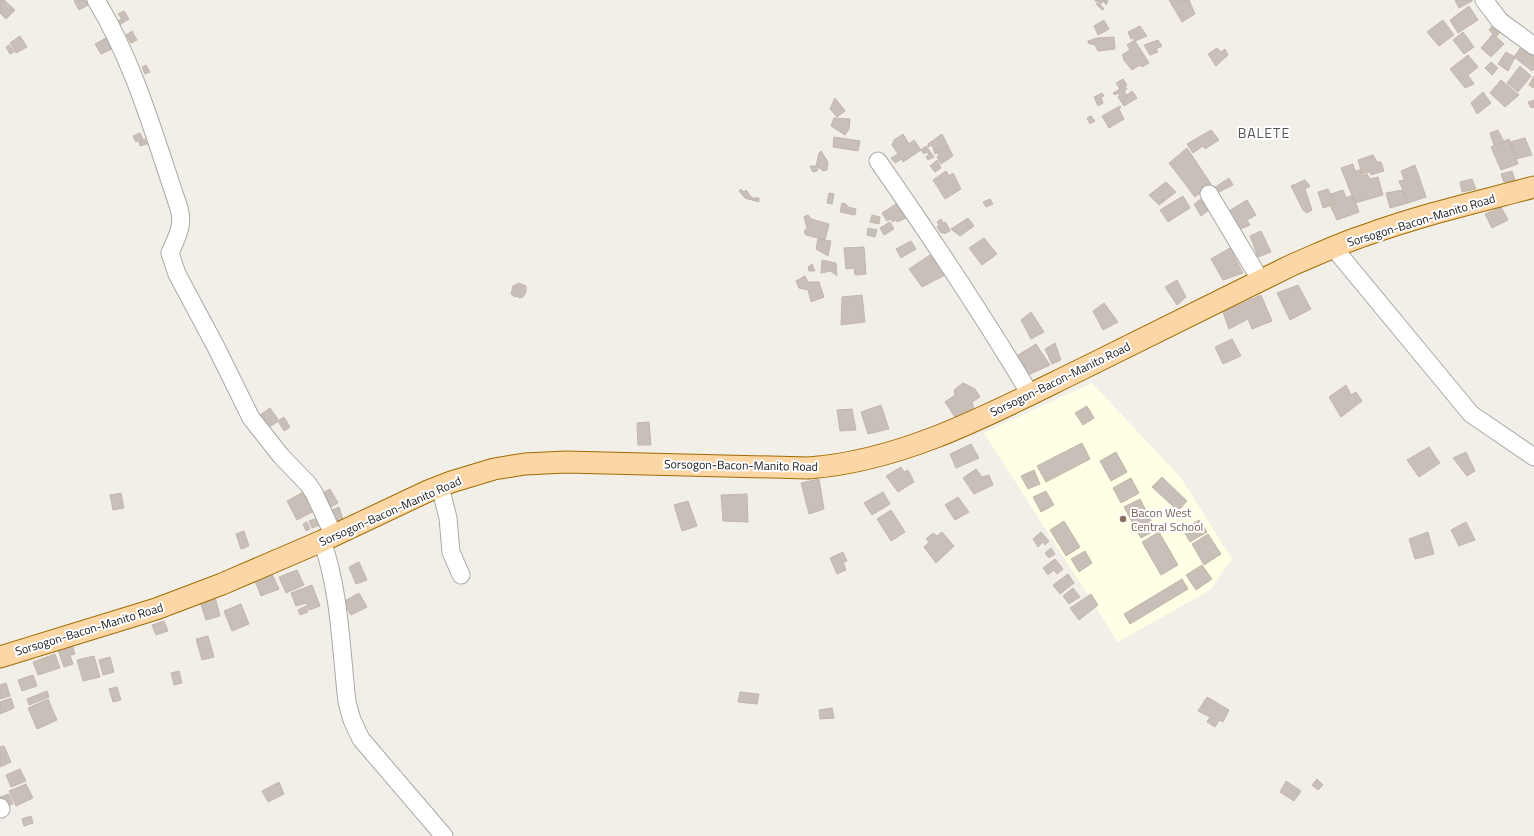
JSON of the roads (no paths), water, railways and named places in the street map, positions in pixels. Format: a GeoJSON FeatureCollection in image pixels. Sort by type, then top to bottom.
{"type":"FeatureCollection","features":[{"type":"Feature","properties":{"kind":"main road","name":"Sorsogon-Bacon-Manito Road"},"geometry":{"type":"LineString","coordinates":[[0,657],[163,607],[222,584],[328,539],[440,486],[494,469],[525,464],[566,462],[808,468],[882,456],[910,447],[1030,394],[1261,281],[1364,235],[1445,210],[1534,187]]}},
{"type":"Feature","properties":{"kind":"street"},"geometry":{"type":"LineString","coordinates":[[96,0],[114,32],[129,68],[179,208],[182,219],[180,230],[170,253],[177,274],[251,418],[281,456],[308,484],[314,493],[328,539],[329,560],[348,702],[352,720],[361,739],[444,836]]}},
{"type":"Feature","properties":{"kind":"street"},"geometry":{"type":"LineString","coordinates":[[1484,0],[1500,21],[1534,46]]}},
{"type":"Feature","properties":{"kind":"street"},"geometry":{"type":"LineString","coordinates":[[878,161],[925,229],[1002,347],[1030,394]]}},
{"type":"Feature","properties":{"kind":"street"},"geometry":{"type":"LineString","coordinates":[[1209,194],[1261,281]]}},
{"type":"Feature","properties":{"kind":"street"},"geometry":{"type":"LineString","coordinates":[[1333,248],[1355,272],[1407,339],[1471,414],[1534,457]]}},
{"type":"Feature","properties":{"kind":"street"},"geometry":{"type":"LineString","coordinates":[[440,486],[448,518],[451,552],[461,575]]}},
{"type":"Feature","properties":{"kind":"place","name":"Bacon West Central School"},"geometry":{"type":"Point","coordinates":[1123,519]}},
{"type":"Feature","properties":{"kind":"district","name":"BALETE"},"geometry":{"type":"Point","coordinates":[1264,132]}}]}
